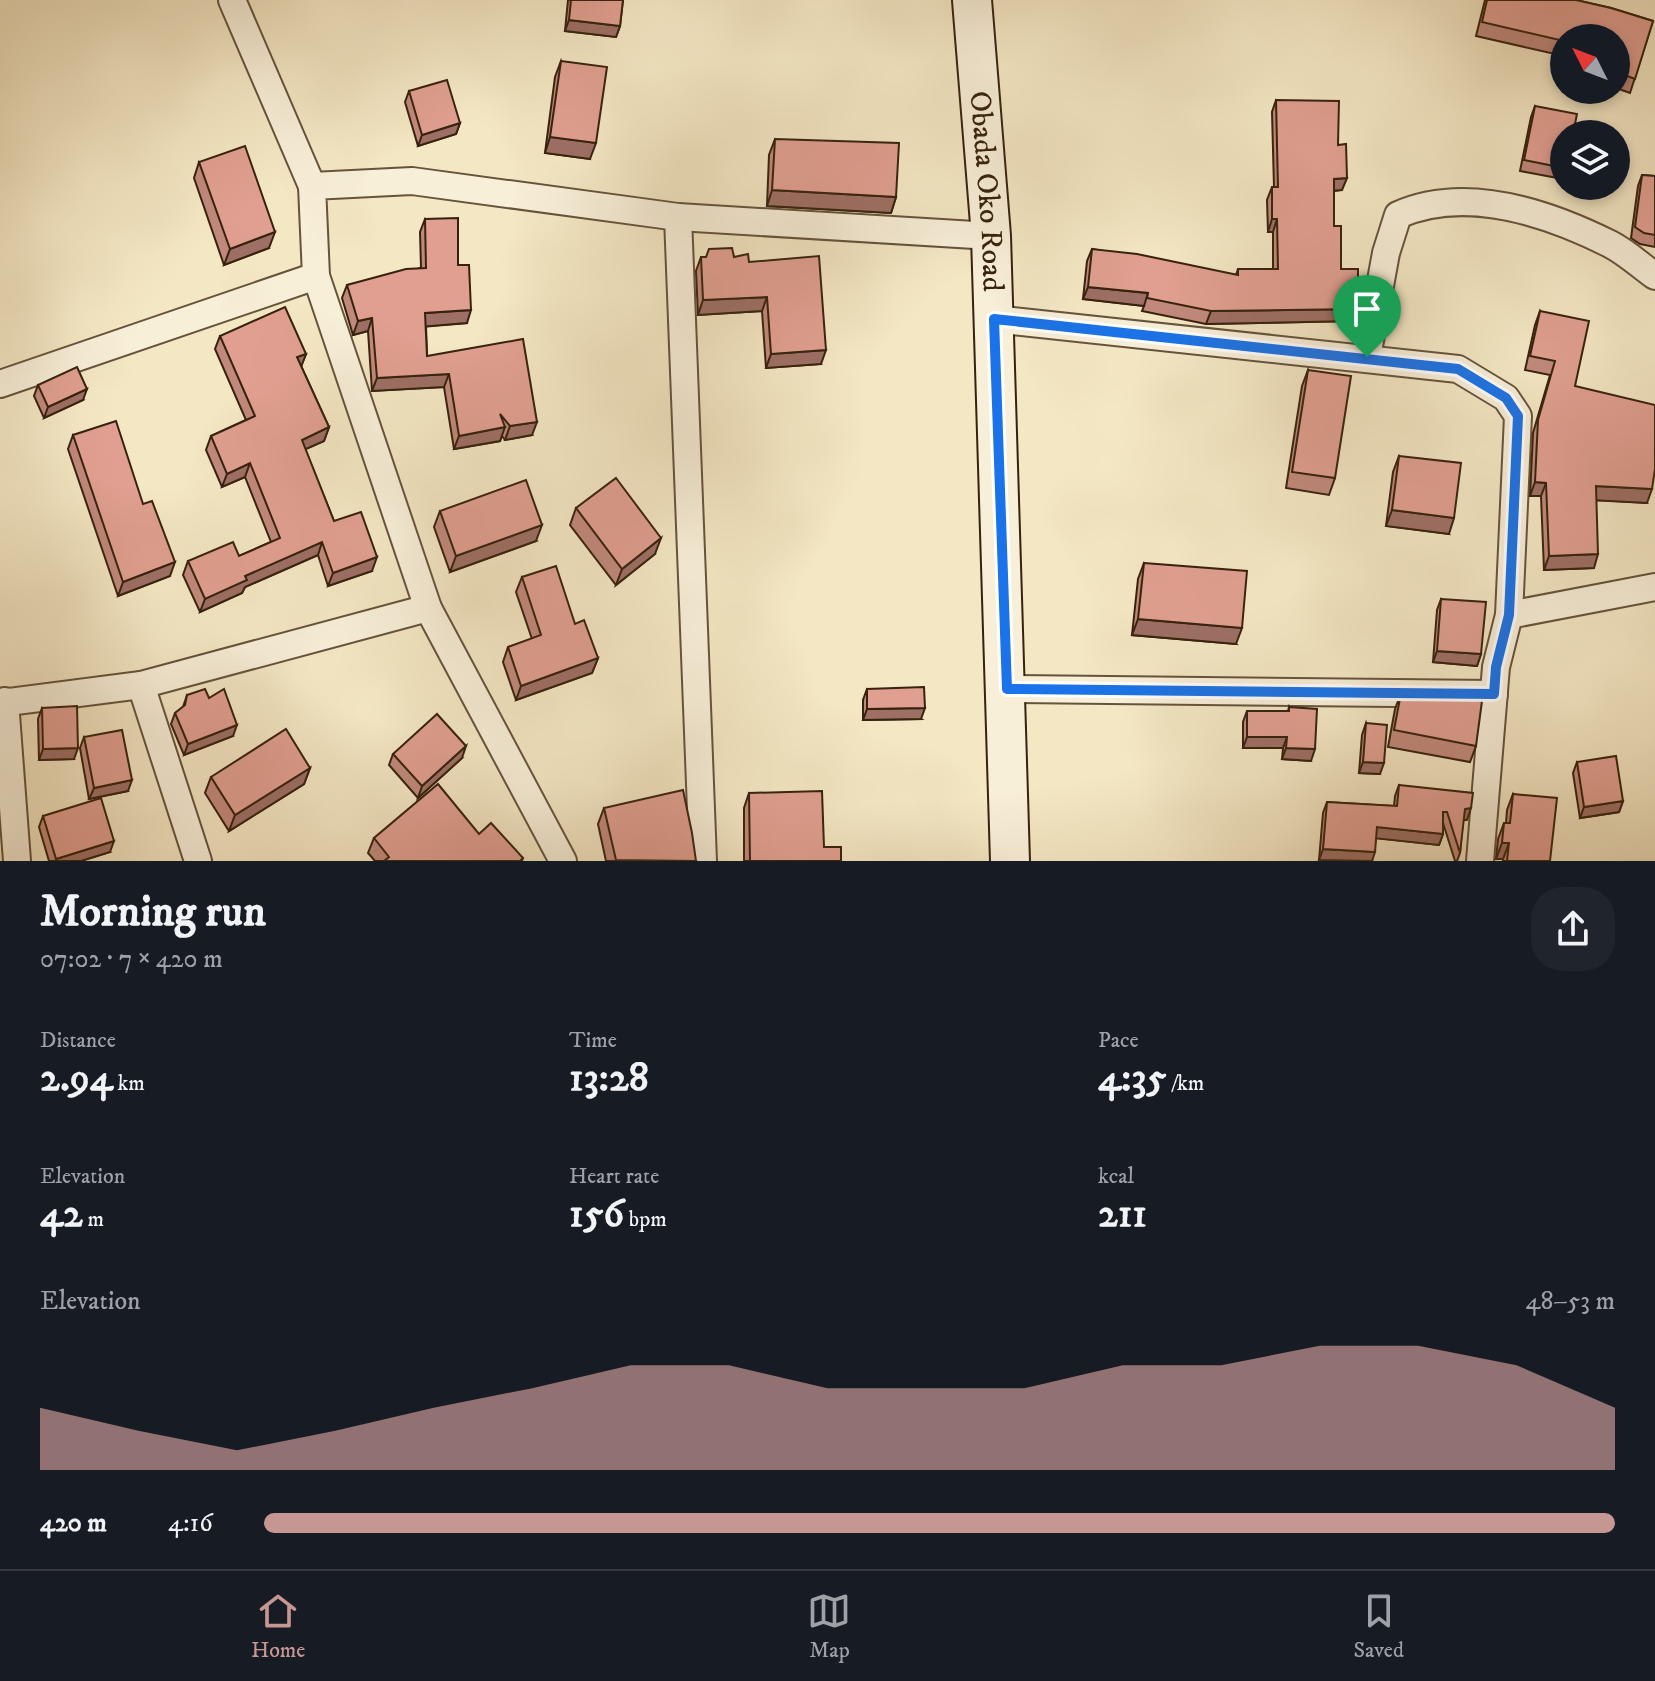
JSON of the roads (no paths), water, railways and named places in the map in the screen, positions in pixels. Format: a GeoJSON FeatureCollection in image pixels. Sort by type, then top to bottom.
{"type":"FeatureCollection","features":[{"type":"Feature","properties":{"kind":"main road","name":"Obada Oko Road"},"geometry":{"type":"LineString","coordinates":[[972,0],[991,236],[1010,861]]}},
{"type":"Feature","properties":{"kind":"street"},"geometry":{"type":"LineString","coordinates":[[232,0],[312,186],[316,276],[428,608],[563,861]]}},
{"type":"Feature","properties":{"kind":"street"},"geometry":{"type":"LineString","coordinates":[[312,186],[412,181],[678,217],[991,236]]}},
{"type":"Feature","properties":{"kind":"street"},"geometry":{"type":"LineString","coordinates":[[1367,357],[1386,253],[1398,215],[1417,207],[1455,203],[1526,210],[1613,245],[1655,276]]}},
{"type":"Feature","properties":{"kind":"street"},"geometry":{"type":"LineString","coordinates":[[678,217],[703,861]]}},
{"type":"Feature","properties":{"kind":"street"},"geometry":{"type":"LineString","coordinates":[[0,384],[316,276]]}},
{"type":"Feature","properties":{"kind":"street"},"geometry":{"type":"LineString","coordinates":[[994,319],[1458,369],[1506,398],[1518,416],[1509,615],[1496,667],[1480,861]]}},
{"type":"Feature","properties":{"kind":"street"},"geometry":{"type":"LineString","coordinates":[[1509,615],[1655,587]]}},
{"type":"Feature","properties":{"kind":"street"},"geometry":{"type":"LineString","coordinates":[[17,861],[3,702],[141,685],[428,608]]}},
{"type":"Feature","properties":{"kind":"street"},"geometry":{"type":"LineString","coordinates":[[141,685],[198,861]]}},
{"type":"Feature","properties":{"kind":"street"},"geometry":{"type":"LineString","coordinates":[[1007,689],[1494,694]]}}]}
